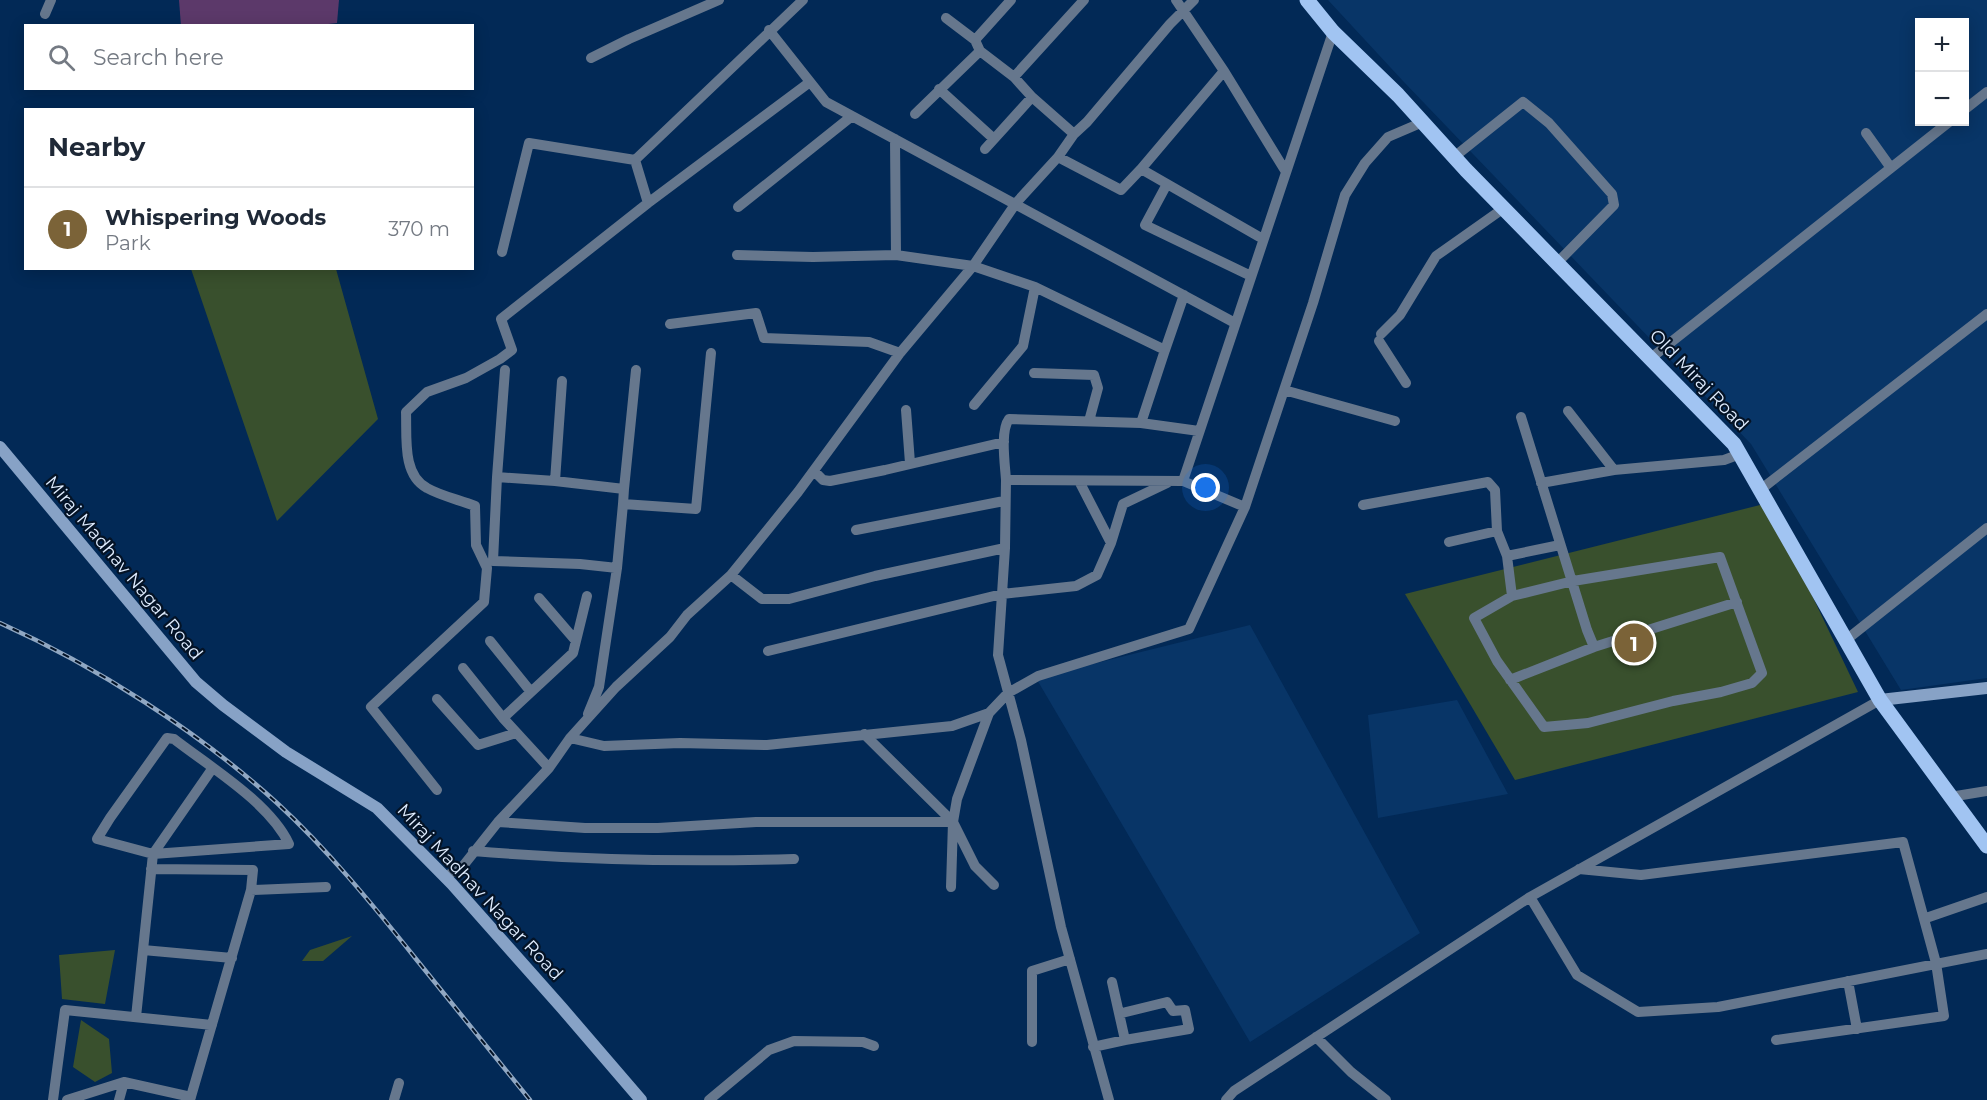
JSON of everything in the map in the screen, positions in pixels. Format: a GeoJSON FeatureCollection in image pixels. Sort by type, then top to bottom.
{"type":"FeatureCollection","features":[{"type":"Feature","properties":{"kind":"main road","name":"Old Miraj Road"},"geometry":{"type":"LineString","coordinates":[[1307,0],[1333,32],[1398,95],[1454,157],[1734,444],[1880,699],[1986,843]]}},
{"type":"Feature","properties":{"kind":"street"},"geometry":{"type":"LineString","coordinates":[[45,14],[51,0]]}},
{"type":"Feature","properties":{"kind":"street"},"geometry":{"type":"LineString","coordinates":[[591,58],[719,0]]}},
{"type":"Feature","properties":{"kind":"street"},"geometry":{"type":"LineString","coordinates":[[635,160],[803,0]]}},
{"type":"Feature","properties":{"kind":"street"},"geometry":{"type":"LineString","coordinates":[[915,114],[977,46],[1011,0]]}},
{"type":"Feature","properties":{"kind":"street"},"geometry":{"type":"LineString","coordinates":[[1014,77],[1084,0]]}},
{"type":"Feature","properties":{"kind":"street"},"geometry":{"type":"LineString","coordinates":[[1176,0],[1224,71],[1286,172]]}},
{"type":"Feature","properties":{"kind":"street"},"geometry":{"type":"LineString","coordinates":[[445,877],[463,866],[473,851],[549,768],[570,738],[616,687],[670,637],[687,615],[731,575],[814,471],[900,353],[973,266],[1016,203],[1058,157],[1074,134],[1194,0]]}},
{"type":"Feature","properties":{"kind":"street"},"geometry":{"type":"LineString","coordinates":[[946,18],[1014,77],[1074,134]]}},
{"type":"Feature","properties":{"kind":"street"},"geometry":{"type":"LineString","coordinates":[[769,30],[826,102],[1235,323]]}},
{"type":"Feature","properties":{"kind":"street"},"geometry":{"type":"LineString","coordinates":[[768,651],[1002,594],[1076,586],[1097,575],[1111,543],[1123,504],[1177,481],[1199,431],[1333,32]]}},
{"type":"Feature","properties":{"kind":"street"},"geometry":{"type":"LineString","coordinates":[[1058,157],[1121,190],[1224,71]]}},
{"type":"Feature","properties":{"kind":"street"},"geometry":{"type":"LineString","coordinates":[[437,790],[371,707],[484,602],[487,568],[476,545],[475,506],[427,489],[414,479],[409,462],[406,412],[427,392],[466,378],[512,350],[501,319],[648,203],[810,82]]}},
{"type":"Feature","properties":{"kind":"street"},"geometry":{"type":"LineString","coordinates":[[939,89],[994,139]]}},
{"type":"Feature","properties":{"kind":"street"},"geometry":{"type":"LineString","coordinates":[[1969,107],[1987,92]]}},
{"type":"Feature","properties":{"kind":"street"},"geometry":{"type":"LineString","coordinates":[[986,149],[1032,96]]}},
{"type":"Feature","properties":{"kind":"street"},"geometry":{"type":"LineString","coordinates":[[1454,157],[1523,102],[1549,123],[1612,194],[1614,205],[1557,263]]}},
{"type":"Feature","properties":{"kind":"street"},"geometry":{"type":"LineString","coordinates":[[738,207],[852,116]]}},
{"type":"Feature","properties":{"kind":"street"},"geometry":{"type":"LineString","coordinates":[[570,738],[604,746],[680,743],[767,745],[952,726],[988,713],[1008,693],[1038,676],[1189,629],[1245,507],[1313,303],[1345,195],[1365,163],[1389,137],[1423,122]]}},
{"type":"Feature","properties":{"kind":"street"},"geometry":{"type":"LineString","coordinates":[[1651,358],[1944,126]]}},
{"type":"Feature","properties":{"kind":"street"},"geometry":{"type":"LineString","coordinates":[[1866,133],[1891,168]]}},
{"type":"Feature","properties":{"kind":"street"},"geometry":{"type":"LineString","coordinates":[[895,139],[896,255]]}},
{"type":"Feature","properties":{"kind":"street"},"geometry":{"type":"LineString","coordinates":[[502,252],[529,143],[635,160]]}},
{"type":"Feature","properties":{"kind":"street"},"geometry":{"type":"LineString","coordinates":[[635,160],[648,203]]}},
{"type":"Feature","properties":{"kind":"street"},"geometry":{"type":"LineString","coordinates":[[1141,169],[1263,239]]}},
{"type":"Feature","properties":{"kind":"street"},"geometry":{"type":"LineString","coordinates":[[1167,184],[1145,225],[1251,276]]}},
{"type":"Feature","properties":{"kind":"street"},"geometry":{"type":"LineString","coordinates":[[1406,383],[1380,337],[1400,315],[1436,256],[1504,208]]}},
{"type":"Feature","properties":{"kind":"street"},"geometry":{"type":"LineString","coordinates":[[737,255],[813,257],[896,255],[973,266],[1035,287],[1166,350]]}},
{"type":"Feature","properties":{"kind":"street"},"geometry":{"type":"LineString","coordinates":[[974,405],[1023,346],[1035,287]]}},
{"type":"Feature","properties":{"kind":"street"},"geometry":{"type":"LineString","coordinates":[[1141,423],[1184,296]]}},
{"type":"Feature","properties":{"kind":"street"},"geometry":{"type":"LineString","coordinates":[[670,324],[756,313],[764,339],[869,342],[900,353]]}},
{"type":"Feature","properties":{"kind":"street"},"geometry":{"type":"LineString","coordinates":[[1761,490],[1987,314]]}},
{"type":"Feature","properties":{"kind":"street"},"geometry":{"type":"LineString","coordinates":[[623,504],[696,509],[711,352]]}},
{"type":"Feature","properties":{"kind":"street"},"geometry":{"type":"LineString","coordinates":[[505,370],[493,561],[580,564],[617,568]]}},
{"type":"Feature","properties":{"kind":"street"},"geometry":{"type":"LineString","coordinates":[[586,720],[599,687],[617,568],[636,370]]}},
{"type":"Feature","properties":{"kind":"street"},"geometry":{"type":"LineString","coordinates":[[1034,373],[1094,375],[1098,388],[1089,421]]}},
{"type":"Feature","properties":{"kind":"street"},"geometry":{"type":"LineString","coordinates":[[555,481],[562,381]]}},
{"type":"Feature","properties":{"kind":"street"},"geometry":{"type":"LineString","coordinates":[[1284,390],[1395,421]]}},
{"type":"Feature","properties":{"kind":"street"},"geometry":{"type":"LineString","coordinates":[[906,410],[910,463]]}},
{"type":"Feature","properties":{"kind":"street"},"geometry":{"type":"LineString","coordinates":[[1568,411],[1614,470]]}},
{"type":"Feature","properties":{"kind":"street"},"geometry":{"type":"LineString","coordinates":[[1521,417],[1587,630],[1594,646]]}},
{"type":"Feature","properties":{"kind":"street"},"geometry":{"type":"LineString","coordinates":[[1109,1100],[1070,959],[1021,740],[998,655],[1005,548],[1004,442],[1006,424],[1009,419],[1089,421],[1141,423],[1199,431]]}},
{"type":"Feature","properties":{"kind":"street"},"geometry":{"type":"LineString","coordinates":[[814,471],[823,480],[830,481],[1004,442]]}},
{"type":"Feature","properties":{"kind":"street","name":"Miraj Madhav Nagar Road"},"geometry":{"type":"LineString","coordinates":[[0,447],[196,682],[286,752],[377,808],[445,877],[641,1100]]}},
{"type":"Feature","properties":{"kind":"street"},"geometry":{"type":"LineString","coordinates":[[1541,483],[1614,470],[1724,460],[1740,454]]}},
{"type":"Feature","properties":{"kind":"street"},"geometry":{"type":"LineString","coordinates":[[497,477],[624,489]]}},
{"type":"Feature","properties":{"kind":"street"},"geometry":{"type":"LineString","coordinates":[[1006,480],[1177,481],[1245,507]]}},
{"type":"Feature","properties":{"kind":"street"},"geometry":{"type":"LineString","coordinates":[[1079,481],[1111,543]]}},
{"type":"Feature","properties":{"kind":"street"},"geometry":{"type":"LineString","coordinates":[[1363,505],[1488,482],[1495,490],[1497,531],[1507,556],[1512,596]]}},
{"type":"Feature","properties":{"kind":"street"},"geometry":{"type":"LineString","coordinates":[[856,530],[1004,501]]}},
{"type":"Feature","properties":{"kind":"street"},"geometry":{"type":"LineString","coordinates":[[1846,640],[1987,528]]}},
{"type":"Feature","properties":{"kind":"street"},"geometry":{"type":"LineString","coordinates":[[1449,542],[1497,531]]}},
{"type":"Feature","properties":{"kind":"street"},"geometry":{"type":"LineString","coordinates":[[1507,556],[1560,545]]}},
{"type":"Feature","properties":{"kind":"street"},"geometry":{"type":"LineString","coordinates":[[731,575],[762,599],[789,599],[875,576],[1005,548]]}},
{"type":"Feature","properties":{"kind":"street"},"geometry":{"type":"LineString","coordinates":[[1720,557],[1762,673],[1752,683],[1588,723],[1544,727],[1497,661],[1474,618],[1512,596],[1573,581],[1720,557]]}},
{"type":"Feature","properties":{"kind":"street"},"geometry":{"type":"LineString","coordinates":[[503,718],[573,652],[587,596]]}},
{"type":"Feature","properties":{"kind":"street"},"geometry":{"type":"LineString","coordinates":[[539,598],[576,640]]}},
{"type":"Feature","properties":{"kind":"street"},"geometry":{"type":"LineString","coordinates":[[1510,680],[1594,646],[1737,602]]}},
{"type":"Feature","properties":{"kind":"street"},"geometry":{"type":"LineString","coordinates":[[489,641],[531,692]]}},
{"type":"Feature","properties":{"kind":"street"},"geometry":{"type":"LineString","coordinates":[[463,668],[503,718],[549,768]]}},
{"type":"Feature","properties":{"kind":"street"},"geometry":{"type":"LineString","coordinates":[[1226,1100],[1234,1091],[1530,897],[1880,699],[1987,688]]}},
{"type":"Feature","properties":{"kind":"street"},"geometry":{"type":"LineString","coordinates":[[437,699],[478,745],[516,733]]}},
{"type":"Feature","properties":{"kind":"street"},"geometry":{"type":"LineString","coordinates":[[951,887],[957,799],[988,713]]}},
{"type":"Feature","properties":{"kind":"street"},"geometry":{"type":"LineString","coordinates":[[864,734],[954,822],[975,866],[994,885]]}},
{"type":"Feature","properties":{"kind":"street"},"geometry":{"type":"LineString","coordinates":[[167,738],[174,740],[257,803],[283,830],[289,844],[153,854],[97,839],[167,738]]}},
{"type":"Feature","properties":{"kind":"street"},"geometry":{"type":"LineString","coordinates":[[136,1017],[153,854],[212,769]]}},
{"type":"Feature","properties":{"kind":"street"},"geometry":{"type":"LineString","coordinates":[[1950,796],[1987,791]]}},
{"type":"Feature","properties":{"kind":"street"},"geometry":{"type":"LineString","coordinates":[[498,822],[585,828],[658,828],[756,822],[954,822]]}},
{"type":"Feature","properties":{"kind":"street"},"geometry":{"type":"LineString","coordinates":[[1579,869],[1641,875],[1903,842],[1936,963],[1944,1016],[1776,1040]]}},
{"type":"Feature","properties":{"kind":"street"},"geometry":{"type":"LineString","coordinates":[[473,851],[572,858],[794,859]]}},
{"type":"Feature","properties":{"kind":"street"},"geometry":{"type":"LineString","coordinates":[[70,1100],[124,1082],[191,1099],[252,890],[253,870],[151,869]]}},
{"type":"Feature","properties":{"kind":"street"},"geometry":{"type":"LineString","coordinates":[[252,890],[326,887]]}},
{"type":"Feature","properties":{"kind":"street"},"geometry":{"type":"LineString","coordinates":[[1530,897],[1577,975],[1638,1012],[1718,1006],[1987,954]]}},
{"type":"Feature","properties":{"kind":"street"},"geometry":{"type":"LineString","coordinates":[[1929,917],[1987,897]]}},
{"type":"Feature","properties":{"kind":"street"},"geometry":{"type":"LineString","coordinates":[[142,950],[232,958]]}},
{"type":"Feature","properties":{"kind":"street"},"geometry":{"type":"LineString","coordinates":[[1032,1042],[1032,971],[1070,959]]}},
{"type":"Feature","properties":{"kind":"street"},"geometry":{"type":"LineString","coordinates":[[1848,981],[1857,1029]]}},
{"type":"Feature","properties":{"kind":"street"},"geometry":{"type":"LineString","coordinates":[[1112,982],[1125,1040]]}},
{"type":"Feature","properties":{"kind":"street"},"geometry":{"type":"LineString","coordinates":[[1093,1047],[1189,1029],[1185,1010],[1173,1011],[1167,1002],[1122,1013]]}},
{"type":"Feature","properties":{"kind":"street"},"geometry":{"type":"LineString","coordinates":[[53,1100],[65,1010],[212,1025]]}},
{"type":"Feature","properties":{"kind":"street"},"geometry":{"type":"LineString","coordinates":[[1316,1037],[1351,1072],[1386,1100]]}},
{"type":"Feature","properties":{"kind":"street"},"geometry":{"type":"LineString","coordinates":[[709,1100],[763,1054],[794,1041],[863,1042],[874,1046]]}},
{"type":"Feature","properties":{"kind":"street"},"geometry":{"type":"LineString","coordinates":[[119,1100],[124,1082]]}},
{"type":"Feature","properties":{"kind":"street"},"geometry":{"type":"LineString","coordinates":[[394,1100],[399,1083]]}},
{"type":"Feature","properties":{"kind":"shaded area"},"geometry":{"type":"Polygon","coordinates":[[[179,0],[339,0],[337,23],[181,24],[179,0]]]}},
{"type":"Feature","properties":{"kind":"shaded area"},"geometry":{"type":"Polygon","coordinates":[[[1328,0],[1987,0],[1987,678],[1901,690],[1751,444],[1328,0]]]}},
{"type":"Feature","properties":{"kind":"shaded area"},"geometry":{"type":"Polygon","coordinates":[[[1250,625],[1420,933],[1250,1042],[1036,678],[1250,625]]]}},
{"type":"Feature","properties":{"kind":"shaded area"},"geometry":{"type":"Polygon","coordinates":[[[1457,700],[1508,794],[1378,818],[1368,715],[1457,700]]]}},
{"type":"Feature","properties":{"kind":"green space"},"geometry":{"type":"Polygon","coordinates":[[[191,270],[336,270],[378,419],[277,521],[191,270]]]}},
{"type":"Feature","properties":{"kind":"green space"},"geometry":{"type":"Polygon","coordinates":[[[1768,503],[1858,692],[1515,780],[1405,594],[1768,503]]]}},
{"type":"Feature","properties":{"kind":"green space"},"geometry":{"type":"Polygon","coordinates":[[[352,936],[323,961],[302,961],[310,950],[352,936]]]}},
{"type":"Feature","properties":{"kind":"green space"},"geometry":{"type":"Polygon","coordinates":[[[115,950],[105,1004],[62,999],[59,955],[115,950]]]}},
{"type":"Feature","properties":{"kind":"green space"},"geometry":{"type":"Polygon","coordinates":[[[81,1020],[109,1039],[112,1073],[95,1082],[73,1067],[81,1020]]]}},
{"type":"Feature","properties":{"kind":"railway"},"geometry":{"type":"LineString","coordinates":[[0,623],[73,659],[145,702],[214,751],[277,803],[367,898],[530,1100]]}},
{"type":"Feature","properties":{"kind":"place","name":"Whispering Woods"},"geometry":{"type":"Point","coordinates":[1634,643]}}]}
